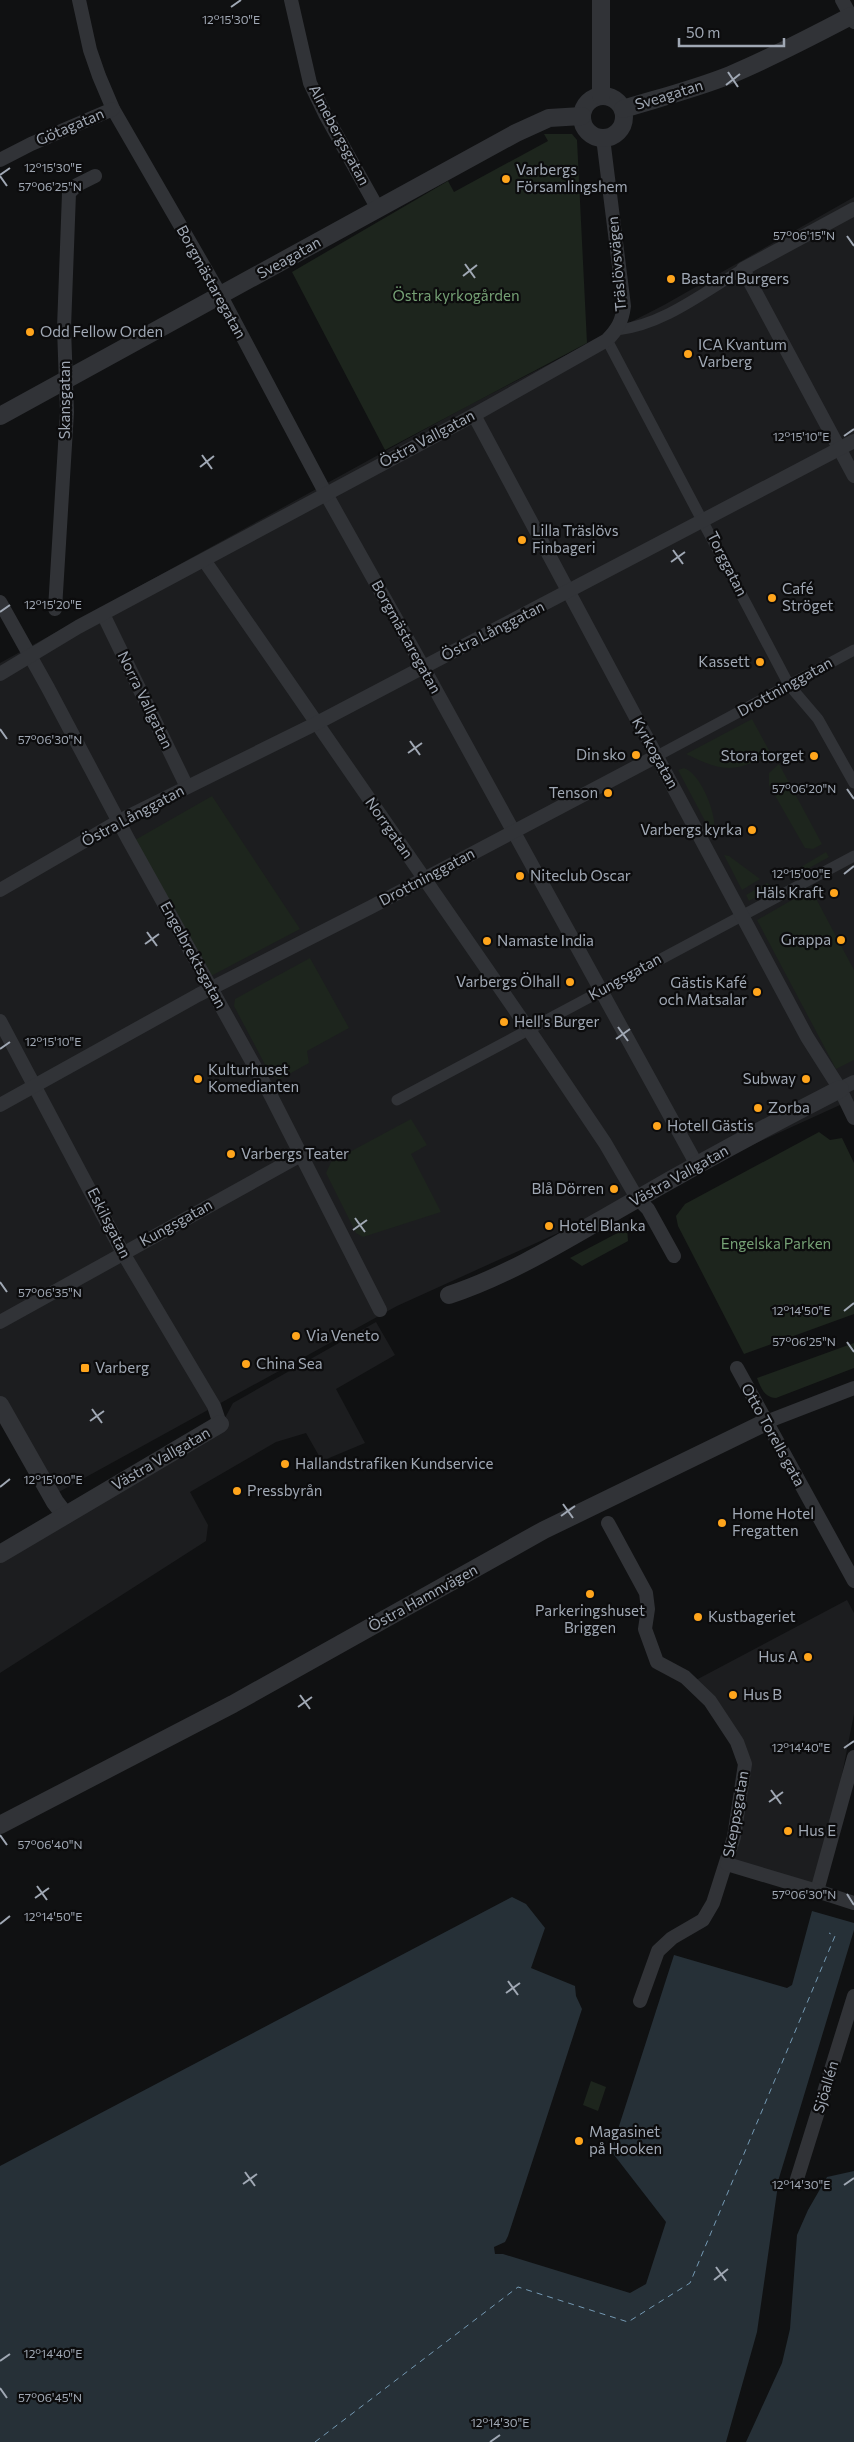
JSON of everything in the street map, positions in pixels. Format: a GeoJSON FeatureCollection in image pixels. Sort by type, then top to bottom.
{"type":"FeatureCollection","features":[{"type":"Feature","properties":{"kind":"street"},"geometry":{"type":"LineString","coordinates":[[79,0],[90,50],[114,109]]}},
{"type":"Feature","properties":{"kind":"street","name":"Almebergsgatan"},"geometry":{"type":"LineString","coordinates":[[292,0],[310,83],[325,114],[378,209]]}},
{"type":"Feature","properties":{"kind":"street"},"geometry":{"type":"LineString","coordinates":[[601,0],[601,96]]}},
{"type":"Feature","properties":{"kind":"street"},"geometry":{"type":"LineString","coordinates":[[842,0],[852,19]]}},
{"type":"Feature","properties":{"kind":"street","name":"Sveagatan"},"geometry":{"type":"LineString","coordinates":[[623,109],[691,90],[770,58],[852,19]]}},
{"type":"Feature","properties":{"kind":"street"},"geometry":{"type":"LineString","coordinates":[[601,96],[617,100],[623,109],[624,121],[619,131],[603,138],[596,137],[586,129],[582,116],[586,105],[601,96]]}},
{"type":"Feature","properties":{"kind":"street","name":"Götagatan"},"geometry":{"type":"LineString","coordinates":[[0,160],[30,144],[114,109]]}},
{"type":"Feature","properties":{"kind":"street","name":"Borgmästaregatan"},"geometry":{"type":"LineString","coordinates":[[114,109],[221,296],[326,494],[602,990],[697,1165]]}},
{"type":"Feature","properties":{"kind":"street","name":"Sveagatan"},"geometry":{"type":"LineString","coordinates":[[0,416],[533,124],[549,118],[582,116]]}},
{"type":"Feature","properties":{"kind":"street","name":"Träslövsvägen"},"geometry":{"type":"LineString","coordinates":[[603,138],[624,306],[622,319],[612,335]]}},
{"type":"Feature","properties":{"kind":"street","name":"Skansgatan"},"geometry":{"type":"LineString","coordinates":[[55,609],[66,437],[64,328],[69,193],[77,185],[94,176]]}},
{"type":"Feature","properties":{"kind":"street","name":"Östra Vallgatan"},"geometry":{"type":"LineString","coordinates":[[0,674],[103,614],[474,415],[612,335],[657,320],[854,209]]}},
{"type":"Feature","properties":{"kind":"street"},"geometry":{"type":"LineString","coordinates":[[743,270],[854,476]]}},
{"type":"Feature","properties":{"kind":"street","name":"Torggatan"},"geometry":{"type":"LineString","coordinates":[[612,335],[704,521],[789,685],[818,719],[854,783]]}},
{"type":"Feature","properties":{"kind":"street","name":"Kyrkogatan"},"geometry":{"type":"LineString","coordinates":[[474,415],[808,1037],[847,1085],[854,1118]]}},
{"type":"Feature","properties":{"kind":"street","name":"Östra Långgatan"},"geometry":{"type":"LineString","coordinates":[[0,890],[118,821],[317,723],[854,441]]}},
{"type":"Feature","properties":{"kind":"street","name":"Norrgatan"},"geometry":{"type":"LineString","coordinates":[[204,560],[529,1030],[605,1144],[637,1198]]}},
{"type":"Feature","properties":{"kind":"street","name":"Engelbrektsgatan"},"geometry":{"type":"LineString","coordinates":[[0,602],[118,821],[213,988],[380,1310]]}},
{"type":"Feature","properties":{"kind":"street","name":"Norra Vallgatan"},"geometry":{"type":"LineString","coordinates":[[103,614],[187,787]]}},
{"type":"Feature","properties":{"kind":"street","name":"Drottninggatan"},"geometry":{"type":"LineString","coordinates":[[0,1105],[213,988],[424,879],[854,650]]}},
{"type":"Feature","properties":{"kind":"street","name":"Kungsgatan"},"geometry":{"type":"LineString","coordinates":[[397,1100],[742,914],[854,856]]}},
{"type":"Feature","properties":{"kind":"street","name":"Eskilsgatan"},"geometry":{"type":"LineString","coordinates":[[0,1021],[36,1085],[124,1253],[214,1406],[220,1424]]}},
{"type":"Feature","properties":{"kind":"street","name":"Västra Vallgatan"},"geometry":{"type":"LineString","coordinates":[[449,1295],[468,1289],[520,1264],[697,1165],[847,1085]]}},
{"type":"Feature","properties":{"kind":"street","name":"Kungsgatan"},"geometry":{"type":"LineString","coordinates":[[0,1322],[301,1155]]}},
{"type":"Feature","properties":{"kind":"street"},"geometry":{"type":"LineString","coordinates":[[637,1198],[648,1210],[674,1256]]}},
{"type":"Feature","properties":{"kind":"street","name":"Otto Torells gata"},"geometry":{"type":"LineString","coordinates":[[737,1368],[854,1581]]}},
{"type":"Feature","properties":{"kind":"street","name":"Östra Hamnvägen"},"geometry":{"type":"LineString","coordinates":[[0,1825],[233,1704],[544,1530],[766,1422],[854,1388]]}},
{"type":"Feature","properties":{"kind":"street"},"geometry":{"type":"LineString","coordinates":[[0,1405],[55,1502],[65,1515]]}},
{"type":"Feature","properties":{"kind":"street","name":"Västra Vallgatan"},"geometry":{"type":"LineString","coordinates":[[0,1554],[220,1424]]}},
{"type":"Feature","properties":{"kind":"street","name":"Skeppsgatan"},"geometry":{"type":"LineString","coordinates":[[608,1523],[646,1592],[648,1609],[645,1629],[657,1662],[685,1677],[710,1701],[739,1747],[745,1764],[744,1784],[734,1837],[727,1864],[713,1903],[704,1920],[672,1938],[658,1950],[640,2001]]}},
{"type":"Feature","properties":{"kind":"street"},"geometry":{"type":"LineString","coordinates":[[817,1891],[854,1757]]}},
{"type":"Feature","properties":{"kind":"street"},"geometry":{"type":"LineString","coordinates":[[727,1864],[854,1903]]}},
{"type":"Feature","properties":{"kind":"street","name":"Sjöallén"},"geometry":{"type":"LineString","coordinates":[[797,2179],[854,1996]]}},
{"type":"Feature","properties":{"kind":"shaded area"},"geometry":{"type":"Polygon","coordinates":[[[854,197],[854,1104],[851,1100],[397,1306],[48,1498],[0,1409],[0,663],[469,405],[664,305],[854,197]]]}},
{"type":"Feature","properties":{"kind":"shaded area"},"geometry":{"type":"Polygon","coordinates":[[[376,1322],[395,1355],[336,1389],[365,1443],[322,1461],[306,1433],[276,1442],[190,1492],[208,1525],[206,1541],[0,1673],[0,1561],[219,1429],[233,1403],[376,1322]]]}},
{"type":"Feature","properties":{"kind":"shaded area"},"geometry":{"type":"Polygon","coordinates":[[[847,1600],[854,1613],[854,1714],[836,1805],[813,1884],[734,1861],[748,1793],[748,1769],[696,1680],[847,1600]]]}},
{"type":"Feature","properties":{"kind":"shaded area"},"geometry":{"type":"Polygon","coordinates":[[[512,1897],[526,1904],[545,1928],[531,1968],[575,1986],[576,1996],[582,2009],[508,2236],[505,2242],[494,2247],[495,2254],[503,2254],[630,2293],[646,2284],[666,2222],[611,2151],[674,1955],[787,1988],[792,1985],[812,1911],[854,1923],[854,1930],[779,2178],[757,2332],[726,2442],[0,2442],[0,2166],[512,1897]]]}},
{"type":"Feature","properties":{"kind":"shaded area"},"geometry":{"type":"Polygon","coordinates":[[[854,2171],[854,2442],[746,2442],[782,2363],[790,2329],[797,2235],[808,2210],[827,2177],[854,2171]]]}},
{"type":"Feature","properties":{"kind":"green space","name":"Östra kyrkogården"},"geometry":{"type":"Polygon","coordinates":[[[544,134],[572,134],[577,140],[587,343],[385,450],[292,272],[448,181],[454,192],[548,141],[544,134]]]}},
{"type":"Feature","properties":{"kind":"green space"},"geometry":{"type":"Polygon","coordinates":[[[752,719],[771,754],[748,765],[729,768],[709,764],[686,754],[752,719]]]}},
{"type":"Feature","properties":{"kind":"green space"},"geometry":{"type":"Polygon","coordinates":[[[779,764],[822,844],[813,849],[805,848],[769,785],[769,773],[779,764]]]}},
{"type":"Feature","properties":{"kind":"green space"},"geometry":{"type":"Polygon","coordinates":[[[684,768],[697,778],[708,798],[714,819],[713,836],[678,770],[684,768]]]}},
{"type":"Feature","properties":{"kind":"green space"},"geometry":{"type":"Polygon","coordinates":[[[212,796],[300,929],[211,976],[135,840],[212,796]]]}},
{"type":"Feature","properties":{"kind":"green space"},"geometry":{"type":"Polygon","coordinates":[[[826,852],[829,857],[800,873],[801,867],[826,852]]]}},
{"type":"Feature","properties":{"kind":"green space"},"geometry":{"type":"Polygon","coordinates":[[[724,855],[729,856],[760,879],[742,890],[724,855]]]}},
{"type":"Feature","properties":{"kind":"green space"},"geometry":{"type":"Polygon","coordinates":[[[767,883],[774,887],[749,901],[746,895],[767,883]]]}},
{"type":"Feature","properties":{"kind":"green space"},"geometry":{"type":"Polygon","coordinates":[[[811,889],[854,970],[854,1060],[836,1069],[757,920],[811,889]]]}},
{"type":"Feature","properties":{"kind":"green space"},"geometry":{"type":"Polygon","coordinates":[[[310,958],[349,1028],[307,1051],[309,1063],[280,1079],[271,1076],[234,1006],[235,999],[310,958]]]}},
{"type":"Feature","properties":{"kind":"green space"},"geometry":{"type":"Polygon","coordinates":[[[411,1119],[427,1145],[411,1154],[441,1212],[363,1237],[356,1233],[326,1173],[331,1162],[411,1119]]]}},
{"type":"Feature","properties":{"kind":"green space","name":"Engelska Parken"},"geometry":{"type":"Polygon","coordinates":[[[819,1132],[830,1140],[842,1138],[854,1163],[854,1314],[744,1354],[678,1226],[676,1216],[685,1204],[819,1132]]]}},
{"type":"Feature","properties":{"kind":"green space"},"geometry":{"type":"Polygon","coordinates":[[[627,1228],[628,1241],[582,1266],[570,1258],[627,1228]]]}},
{"type":"Feature","properties":{"kind":"green space"},"geometry":{"type":"Polygon","coordinates":[[[854,1343],[854,1368],[776,1398],[766,1394],[757,1378],[854,1343]]]}},
{"type":"Feature","properties":{"kind":"green space"},"geometry":{"type":"Polygon","coordinates":[[[591,2081],[606,2087],[598,2111],[583,2105],[591,2081]]]}},
{"type":"Feature","properties":{"kind":"ferry route"},"geometry":{"type":"LineString","coordinates":[[315,2442],[518,2287],[628,2322],[690,2283],[835,1936],[829,1933]]}},
{"type":"Feature","properties":{"kind":"place","name":"Varbergs Församlingshem"},"geometry":{"type":"Point","coordinates":[506,179]}},
{"type":"Feature","properties":{"kind":"place","name":"Bastard Burgers"},"geometry":{"type":"Point","coordinates":[671,279]}},
{"type":"Feature","properties":{"kind":"place","name":"Odd Fellow Orden"},"geometry":{"type":"Point","coordinates":[30,332]}},
{"type":"Feature","properties":{"kind":"place","name":"ICA Kvantum Varberg"},"geometry":{"type":"Point","coordinates":[688,354]}},
{"type":"Feature","properties":{"kind":"place","name":"Lilla Träslövs Finbageri"},"geometry":{"type":"Point","coordinates":[522,540]}},
{"type":"Feature","properties":{"kind":"place","name":"Café Ströget"},"geometry":{"type":"Point","coordinates":[772,598]}},
{"type":"Feature","properties":{"kind":"place","name":"Kassett"},"geometry":{"type":"Point","coordinates":[760,662]}},
{"type":"Feature","properties":{"kind":"place","name":"Din sko"},"geometry":{"type":"Point","coordinates":[636,755]}},
{"type":"Feature","properties":{"kind":"place","name":"Stora torget"},"geometry":{"type":"Point","coordinates":[814,756]}},
{"type":"Feature","properties":{"kind":"place","name":"Tenson"},"geometry":{"type":"Point","coordinates":[608,793]}},
{"type":"Feature","properties":{"kind":"place","name":"Varbergs kyrka"},"geometry":{"type":"Point","coordinates":[752,830]}},
{"type":"Feature","properties":{"kind":"place","name":"Niteclub Oscar"},"geometry":{"type":"Point","coordinates":[520,876]}},
{"type":"Feature","properties":{"kind":"place","name":"Häls Kraft"},"geometry":{"type":"Point","coordinates":[834,893]}},
{"type":"Feature","properties":{"kind":"place","name":"Grappa"},"geometry":{"type":"Point","coordinates":[841,940]}},
{"type":"Feature","properties":{"kind":"place","name":"Namaste India"},"geometry":{"type":"Point","coordinates":[487,941]}},
{"type":"Feature","properties":{"kind":"place","name":"Varbergs Ölhall"},"geometry":{"type":"Point","coordinates":[570,982]}},
{"type":"Feature","properties":{"kind":"place","name":"Gästis Kafé och Matsalar"},"geometry":{"type":"Point","coordinates":[757,992]}},
{"type":"Feature","properties":{"kind":"place","name":"Hell's Burger"},"geometry":{"type":"Point","coordinates":[504,1022]}},
{"type":"Feature","properties":{"kind":"place","name":"Kulturhuset Komedianten"},"geometry":{"type":"Point","coordinates":[198,1079]}},
{"type":"Feature","properties":{"kind":"place","name":"Subway"},"geometry":{"type":"Point","coordinates":[806,1079]}},
{"type":"Feature","properties":{"kind":"place","name":"Zorba"},"geometry":{"type":"Point","coordinates":[758,1108]}},
{"type":"Feature","properties":{"kind":"place","name":"Hotell Gästis"},"geometry":{"type":"Point","coordinates":[657,1126]}},
{"type":"Feature","properties":{"kind":"place","name":"Varbergs Teater"},"geometry":{"type":"Point","coordinates":[231,1154]}},
{"type":"Feature","properties":{"kind":"place","name":"Blå Dörren"},"geometry":{"type":"Point","coordinates":[614,1189]}},
{"type":"Feature","properties":{"kind":"place","name":"Hotel Blanka"},"geometry":{"type":"Point","coordinates":[549,1226]}},
{"type":"Feature","properties":{"kind":"place","name":"Via Veneto"},"geometry":{"type":"Point","coordinates":[296,1336]}},
{"type":"Feature","properties":{"kind":"place","name":"China Sea"},"geometry":{"type":"Point","coordinates":[246,1364]}},
{"type":"Feature","properties":{"kind":"place","name":"Varberg"},"geometry":{"type":"Point","coordinates":[85,1368]}},
{"type":"Feature","properties":{"kind":"place","name":"Hallandstrafiken Kundservice"},"geometry":{"type":"Point","coordinates":[285,1464]}},
{"type":"Feature","properties":{"kind":"place","name":"Pressbyrån"},"geometry":{"type":"Point","coordinates":[237,1491]}},
{"type":"Feature","properties":{"kind":"place","name":"Home Hotel Fregatten"},"geometry":{"type":"Point","coordinates":[722,1523]}},
{"type":"Feature","properties":{"kind":"place","name":"Parkeringshuset Briggen"},"geometry":{"type":"Point","coordinates":[590,1594]}},
{"type":"Feature","properties":{"kind":"place","name":"Kustbageriet"},"geometry":{"type":"Point","coordinates":[698,1617]}},
{"type":"Feature","properties":{"kind":"place","name":"Hus A"},"geometry":{"type":"Point","coordinates":[808,1657]}},
{"type":"Feature","properties":{"kind":"place","name":"Hus B"},"geometry":{"type":"Point","coordinates":[733,1695]}},
{"type":"Feature","properties":{"kind":"place","name":"Hus E"},"geometry":{"type":"Point","coordinates":[788,1831]}},
{"type":"Feature","properties":{"kind":"place","name":"Magasinet på Hooken"},"geometry":{"type":"Point","coordinates":[579,2141]}}]}
